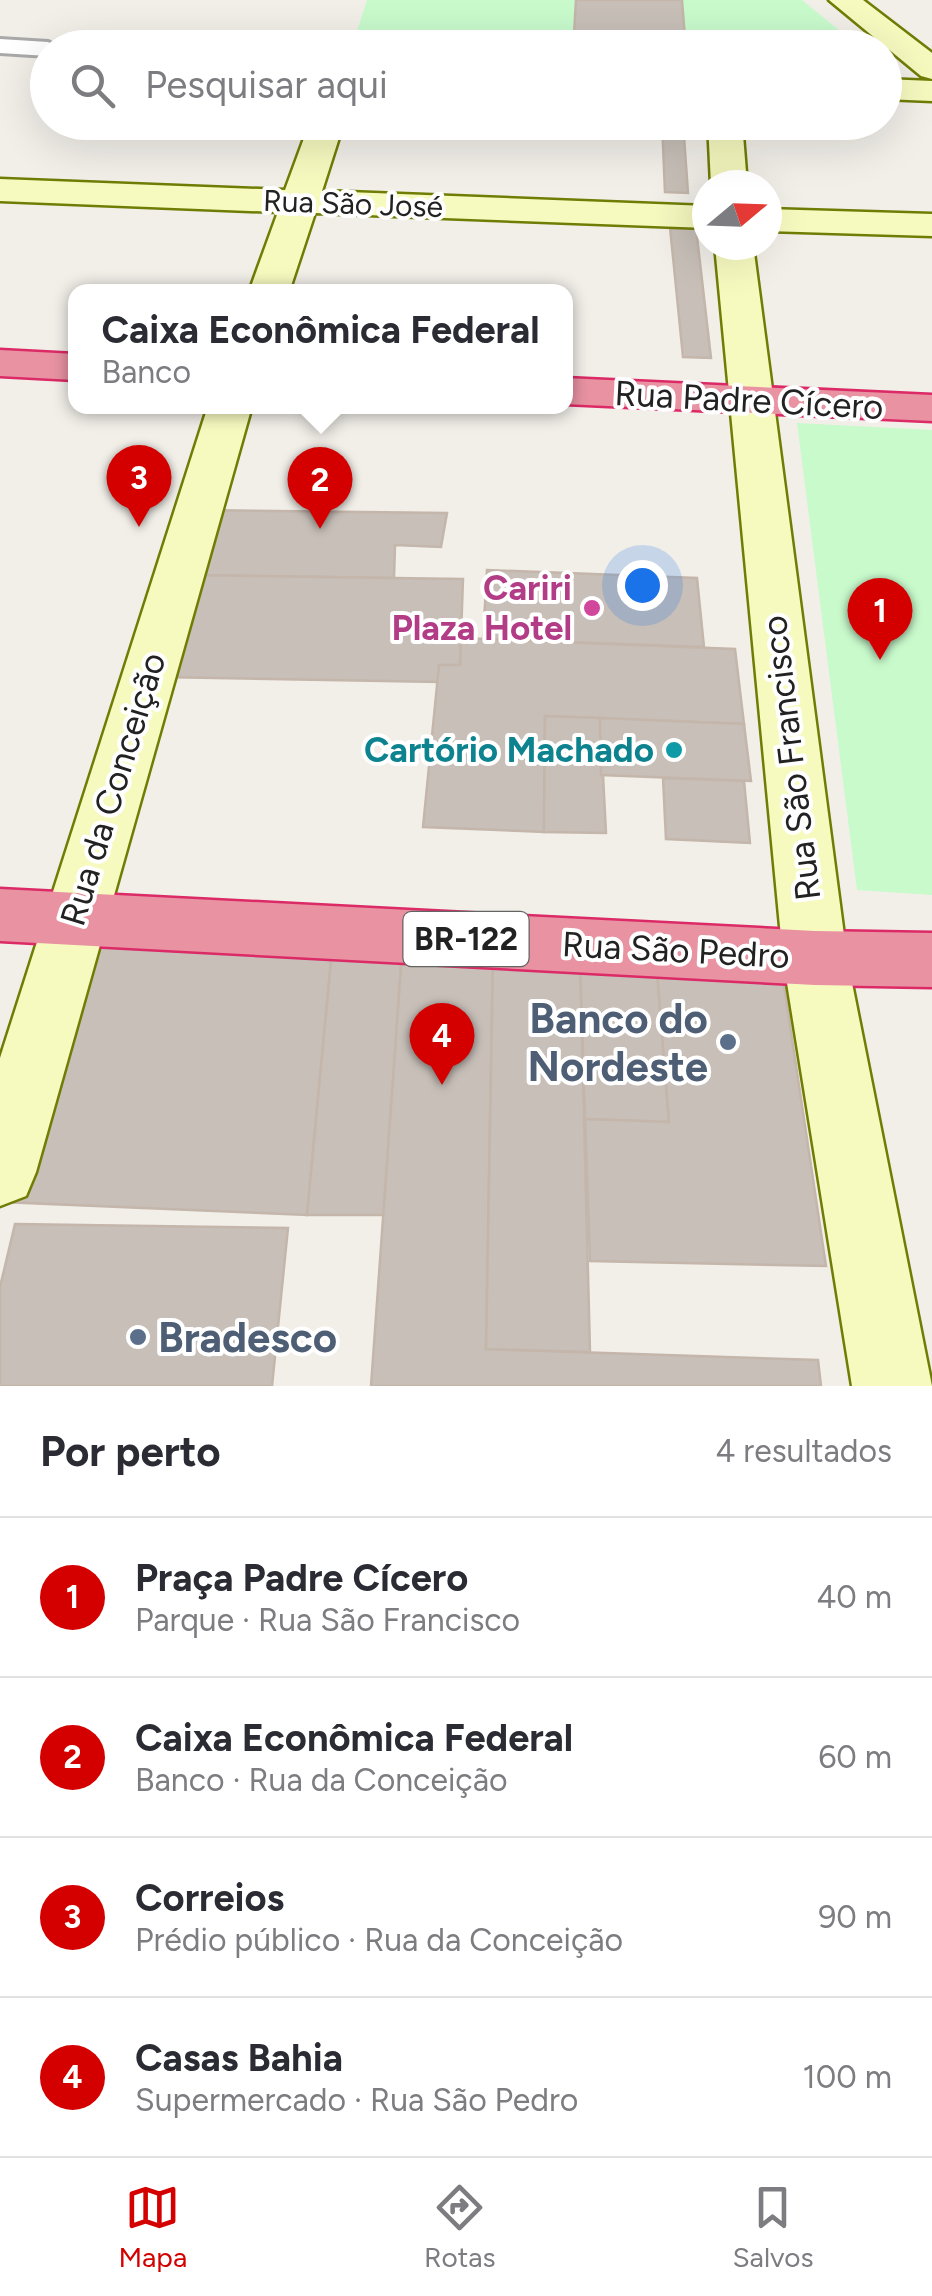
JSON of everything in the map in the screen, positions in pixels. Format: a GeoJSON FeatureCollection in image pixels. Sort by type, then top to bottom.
{"type":"FeatureCollection","features":[{"type":"Feature","properties":{"kind":"highway"},"geometry":{"type":"LineString","coordinates":[[0,363],[68,367]]}},
{"type":"Feature","properties":{"kind":"highway","name":"Rua Padre Cícero"},"geometry":{"type":"LineString","coordinates":[[573,391],[932,408]]}},
{"type":"Feature","properties":{"kind":"highway","name":"Rua São Pedro"},"geometry":{"type":"LineString","coordinates":[[0,915],[814,958],[932,960]]}},
{"type":"Feature","properties":{"kind":"street"},"geometry":{"type":"LineString","coordinates":[[812,0],[848,30]]}},
{"type":"Feature","properties":{"kind":"street"},"geometry":{"type":"LineString","coordinates":[[844,0],[874,30]]}},
{"type":"Feature","properties":{"kind":"street"},"geometry":{"type":"LineString","coordinates":[[0,46],[30,48]]}},
{"type":"Feature","properties":{"kind":"street"},"geometry":{"type":"LineString","coordinates":[[902,57],[929,84]]}},
{"type":"Feature","properties":{"kind":"street"},"geometry":{"type":"LineString","coordinates":[[902,70],[929,84]]}},
{"type":"Feature","properties":{"kind":"street"},"geometry":{"type":"LineString","coordinates":[[902,87],[929,84]]}},
{"type":"Feature","properties":{"kind":"street"},"geometry":{"type":"LineString","coordinates":[[272,284],[321,140]]}},
{"type":"Feature","properties":{"kind":"street"},"geometry":{"type":"LineString","coordinates":[[727,140],[728,170]]}},
{"type":"Feature","properties":{"kind":"street","name":"Rua São José"},"geometry":{"type":"LineString","coordinates":[[0,190],[692,217]]}},
{"type":"Feature","properties":{"kind":"street"},"geometry":{"type":"LineString","coordinates":[[782,220],[932,225]]}},
{"type":"Feature","properties":{"kind":"street","name":"Rua São Francisco"},"geometry":{"type":"LineString","coordinates":[[735,260],[814,958],[892,1386]]}},
{"type":"Feature","properties":{"kind":"street","name":"Rua da Conceição"},"geometry":{"type":"LineString","coordinates":[[0,1172],[228,414]]}},
{"type":"Feature","properties":{"kind":"green space"},"geometry":{"type":"Polygon","coordinates":[[[367,0],[802,0],[839,30],[357,30],[367,0]]]}},
{"type":"Feature","properties":{"kind":"green space"},"geometry":{"type":"Polygon","coordinates":[[[797,423],[932,430],[932,895],[857,890],[797,423]]]}},
{"type":"Feature","properties":{"kind":"building"},"geometry":{"type":"Polygon","coordinates":[[[576,0],[682,0],[684,30],[574,30],[576,0]]]}},
{"type":"Feature","properties":{"kind":"building"},"geometry":{"type":"Polygon","coordinates":[[[663,140],[684,140],[688,193],[665,192],[663,140]]]}},
{"type":"Feature","properties":{"kind":"building"},"geometry":{"type":"Polygon","coordinates":[[[670,227],[692,228],[692,260],[700,260],[711,358],[683,357],[670,227]]]}},
{"type":"Feature","properties":{"kind":"building"},"geometry":{"type":"Polygon","coordinates":[[[201,510],[447,513],[441,547],[395,545],[394,578],[185,575],[201,510]]]}},
{"type":"Feature","properties":{"kind":"building","name":"Cariri Plaza Hotel"},"geometry":{"type":"Polygon","coordinates":[[[487,570],[697,578],[704,647],[483,639],[487,570]]]}},
{"type":"Feature","properties":{"kind":"building"},"geometry":{"type":"Polygon","coordinates":[[[185,575],[463,579],[460,665],[439,665],[439,682],[161,677],[185,575]]]}},
{"type":"Feature","properties":{"kind":"building"},"geometry":{"type":"Polygon","coordinates":[[[461,638],[735,649],[744,724],[545,716],[544,832],[423,827],[439,665],[460,665],[461,638]]]}},
{"type":"Feature","properties":{"kind":"building"},"geometry":{"type":"Polygon","coordinates":[[[545,716],[600,718],[606,833],[544,832],[545,716]]]}},
{"type":"Feature","properties":{"kind":"building","name":"Cartório Machado"},"geometry":{"type":"Polygon","coordinates":[[[600,718],[744,724],[751,781],[601,775],[600,718]]]}},
{"type":"Feature","properties":{"kind":"building"},"geometry":{"type":"Polygon","coordinates":[[[663,778],[744,781],[750,843],[666,839],[663,778]]]}},
{"type":"Feature","properties":{"kind":"building"},"geometry":{"type":"Polygon","coordinates":[[[73,944],[332,951],[307,1215],[2,1202],[73,944]]]}},
{"type":"Feature","properties":{"kind":"building"},"geometry":{"type":"Polygon","coordinates":[[[332,951],[402,953],[384,1215],[307,1215],[332,951]]]}},
{"type":"Feature","properties":{"kind":"building"},"geometry":{"type":"Polygon","coordinates":[[[402,953],[493,956],[486,1349],[818,1360],[821,1386],[371,1386],[402,953]]]}},
{"type":"Feature","properties":{"kind":"building"},"geometry":{"type":"Polygon","coordinates":[[[493,956],[580,957],[590,1352],[486,1349],[493,956]]]}},
{"type":"Feature","properties":{"kind":"building"},"geometry":{"type":"Polygon","coordinates":[[[580,957],[656,959],[669,1122],[585,1119],[580,957]]]}},
{"type":"Feature","properties":{"kind":"building","name":"Banco do Nordeste"},"geometry":{"type":"Polygon","coordinates":[[[656,959],[781,965],[826,1266],[590,1261],[585,1119],[669,1122],[656,959]]]}},
{"type":"Feature","properties":{"kind":"building","name":"Bradesco"},"geometry":{"type":"Polygon","coordinates":[[[15,1224],[288,1228],[272,1386],[0,1386],[0,1287],[15,1224]]]}},
{"type":"Feature","properties":{"kind":"place","name":"Correios"},"geometry":{"type":"Point","coordinates":[139,527]}},
{"type":"Feature","properties":{"kind":"place","name":"Caixa Econômica Federal"},"geometry":{"type":"Point","coordinates":[320,529]}},
{"type":"Feature","properties":{"kind":"place","name":"Cariri Plaza Hotel"},"geometry":{"type":"Point","coordinates":[592,608]}},
{"type":"Feature","properties":{"kind":"place","name":"Praça Padre Cícero"},"geometry":{"type":"Point","coordinates":[880,660]}},
{"type":"Feature","properties":{"kind":"place","name":"Cartório Machado"},"geometry":{"type":"Point","coordinates":[674,750]}},
{"type":"Feature","properties":{"kind":"place","name":"Banco do Nordeste"},"geometry":{"type":"Point","coordinates":[728,1042]}},
{"type":"Feature","properties":{"kind":"place","name":"Casas Bahia"},"geometry":{"type":"Point","coordinates":[442,1085]}},
{"type":"Feature","properties":{"kind":"place","name":"Bradesco"},"geometry":{"type":"Point","coordinates":[138,1337]}}]}
